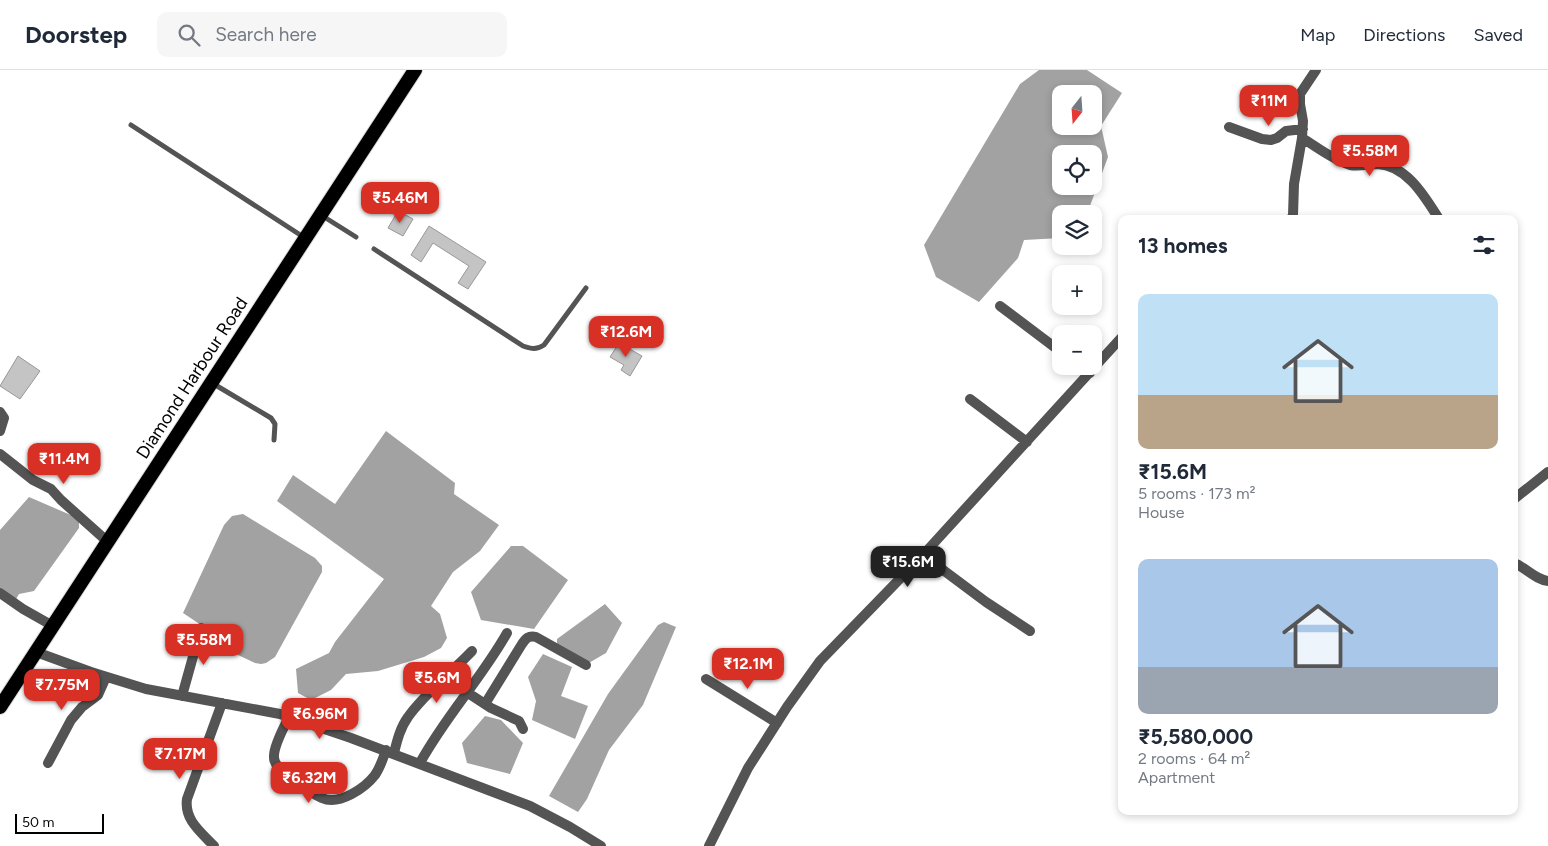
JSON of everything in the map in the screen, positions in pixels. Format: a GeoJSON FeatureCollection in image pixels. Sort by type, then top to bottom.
{"type":"FeatureCollection","features":[{"type":"Feature","properties":{"kind":"highway","name":"Diamond Harbour Road"},"geometry":{"type":"LineString","coordinates":[[0,707],[415,70]]}},
{"type":"Feature","properties":{"kind":"street"},"geometry":{"type":"LineString","coordinates":[[1293,215],[1294,184],[1303,121],[1300,94],[1316,70]]}},
{"type":"Feature","properties":{"kind":"street"},"geometry":{"type":"LineString","coordinates":[[1229,127],[1262,139],[1271,140],[1286,131],[1302,134],[1341,161],[1351,165],[1378,164],[1390,166],[1400,171],[1413,182],[1436,215]]}},
{"type":"Feature","properties":{"kind":"street"},"geometry":{"type":"LineString","coordinates":[[1000,306],[1052,345]]}},
{"type":"Feature","properties":{"kind":"street"},"geometry":{"type":"LineString","coordinates":[[1102,359],[1118,341]]}},
{"type":"Feature","properties":{"kind":"street"},"geometry":{"type":"LineString","coordinates":[[709,846],[748,768],[820,661],[923,555],[1088,375]]}},
{"type":"Feature","properties":{"kind":"street"},"geometry":{"type":"LineString","coordinates":[[970,399],[1027,442]]}},
{"type":"Feature","properties":{"kind":"street"},"geometry":{"type":"LineString","coordinates":[[0,412],[4,418],[0,431]]}},
{"type":"Feature","properties":{"kind":"street"},"geometry":{"type":"LineString","coordinates":[[0,454],[33,480],[52,489],[61,500],[108,542]]}},
{"type":"Feature","properties":{"kind":"street"},"geometry":{"type":"LineString","coordinates":[[1518,496],[1548,472]]}},
{"type":"Feature","properties":{"kind":"street"},"geometry":{"type":"LineString","coordinates":[[923,555],[986,602],[1030,631]]}},
{"type":"Feature","properties":{"kind":"street"},"geometry":{"type":"LineString","coordinates":[[1518,565],[1541,580],[1548,581]]}},
{"type":"Feature","properties":{"kind":"street"},"geometry":{"type":"LineString","coordinates":[[0,593],[22,609],[53,626]]}},
{"type":"Feature","properties":{"kind":"street"},"geometry":{"type":"LineString","coordinates":[[182,696],[201,628]]}},
{"type":"Feature","properties":{"kind":"street"},"geometry":{"type":"LineString","coordinates":[[420,763],[439,731],[468,693],[507,633]]}},
{"type":"Feature","properties":{"kind":"street"},"geometry":{"type":"LineString","coordinates":[[485,704],[526,638],[531,636],[586,665]]}},
{"type":"Feature","properties":{"kind":"street"},"geometry":{"type":"LineString","coordinates":[[289,717],[276,748],[275,764],[322,798],[332,800],[342,798],[368,783],[390,752],[407,718],[420,702],[472,651]]}},
{"type":"Feature","properties":{"kind":"street"},"geometry":{"type":"LineString","coordinates":[[36,652],[146,689],[289,717],[420,763],[530,806],[601,846]]}},
{"type":"Feature","properties":{"kind":"street"},"geometry":{"type":"LineString","coordinates":[[48,763],[71,720],[82,707],[98,695],[106,677]]}},
{"type":"Feature","properties":{"kind":"street"},"geometry":{"type":"LineString","coordinates":[[706,679],[777,723]]}},
{"type":"Feature","properties":{"kind":"street"},"geometry":{"type":"LineString","coordinates":[[468,693],[519,721],[523,729]]}},
{"type":"Feature","properties":{"kind":"street"},"geometry":{"type":"LineString","coordinates":[[214,846],[192,822],[187,814],[186,807],[187,799],[222,703]]}},
{"type":"Feature","properties":{"kind":"street"},"geometry":{"type":"LineString","coordinates":[[579,846],[585,836]]}},
{"type":"Feature","properties":{"kind":"lane"},"geometry":{"type":"LineString","coordinates":[[131,125],[305,239]]}},
{"type":"Feature","properties":{"kind":"lane"},"geometry":{"type":"LineString","coordinates":[[321,215],[356,237]]}},
{"type":"Feature","properties":{"kind":"lane"},"geometry":{"type":"LineString","coordinates":[[374,249],[524,346],[532,349],[544,345],[586,288]]}},
{"type":"Feature","properties":{"kind":"lane"},"geometry":{"type":"LineString","coordinates":[[212,383],[271,418],[275,424],[274,440]]}},
{"type":"Feature","properties":{"kind":"shaded area"},"geometry":{"type":"Polygon","coordinates":[[[1039,70],[1087,70],[1122,93],[1102,124],[1102,85],[1052,85],[1052,135],[1102,135],[1102,130],[1108,157],[1102,173],[1102,145],[1052,145],[1052,195],[1094,195],[1090,205],[1052,205],[1052,238],[1024,240],[1018,258],[979,302],[936,277],[924,245],[1020,84],[1039,70]]]}},
{"type":"Feature","properties":{"kind":"shaded area"},"geometry":{"type":"Polygon","coordinates":[[[386,431],[455,483],[454,494],[499,525],[480,551],[453,572],[431,606],[440,614],[447,638],[441,648],[424,657],[378,671],[346,674],[331,690],[311,700],[298,693],[296,669],[329,653],[335,642],[384,579],[277,501],[293,475],[335,504],[386,431]]]}},
{"type":"Feature","properties":{"kind":"shaded area"},"geometry":{"type":"Polygon","coordinates":[[[29,497],[73,516],[79,522],[79,528],[34,591],[19,594],[15,601],[0,588],[0,530],[29,497]]]}},
{"type":"Feature","properties":{"kind":"shaded area"},"geometry":{"type":"Polygon","coordinates":[[[243,514],[315,558],[322,566],[322,572],[275,657],[261,664],[219,646],[222,639],[183,613],[224,525],[232,516],[243,514]]]}},
{"type":"Feature","properties":{"kind":"shaded area"},"geometry":{"type":"Polygon","coordinates":[[[511,546],[523,546],[568,580],[534,629],[481,620],[471,592],[511,546]]]}},
{"type":"Feature","properties":{"kind":"shaded area"},"geometry":{"type":"Polygon","coordinates":[[[605,604],[622,623],[606,653],[587,664],[557,650],[557,639],[605,604]]]}},
{"type":"Feature","properties":{"kind":"shaded area"},"geometry":{"type":"Polygon","coordinates":[[[664,622],[676,627],[643,705],[609,750],[587,799],[578,812],[549,796],[608,694],[658,625],[664,622]]]}},
{"type":"Feature","properties":{"kind":"shaded area"},"geometry":{"type":"Polygon","coordinates":[[[543,654],[572,667],[561,696],[588,706],[575,739],[532,720],[536,701],[528,677],[543,654]]]}},
{"type":"Feature","properties":{"kind":"shaded area"},"geometry":{"type":"Polygon","coordinates":[[[485,716],[501,720],[523,743],[510,774],[467,763],[462,743],[485,716]]]}},
{"type":"Feature","properties":{"kind":"building"},"geometry":{"type":"Polygon","coordinates":[[[398,211],[413,219],[403,236],[388,228],[398,211]]]}},
{"type":"Feature","properties":{"kind":"building"},"geometry":{"type":"Polygon","coordinates":[[[429,226],[486,262],[468,289],[458,283],[469,266],[433,243],[421,262],[411,255],[429,226]]]}},
{"type":"Feature","properties":{"kind":"building"},"geometry":{"type":"Polygon","coordinates":[[[619,343],[642,356],[630,376],[621,370],[624,365],[610,357],[619,343]]]}},
{"type":"Feature","properties":{"kind":"building"},"geometry":{"type":"Polygon","coordinates":[[[18,356],[40,371],[20,399],[0,386],[18,356]]]}}]}
